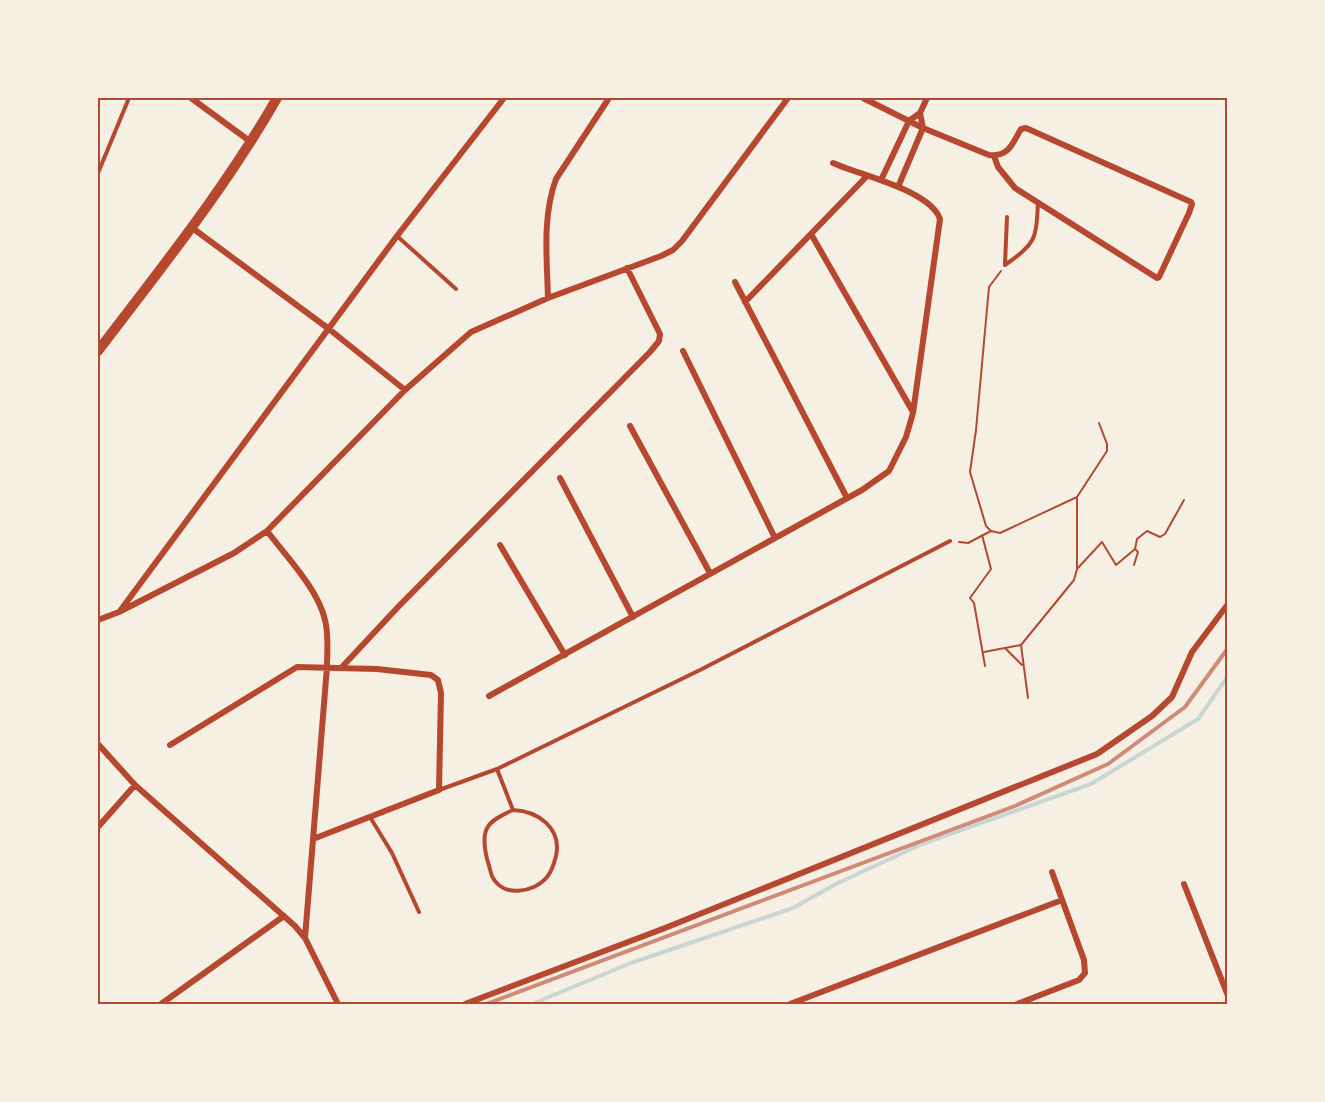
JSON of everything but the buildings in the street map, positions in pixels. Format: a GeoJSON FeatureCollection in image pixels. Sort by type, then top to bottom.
{"type":"FeatureCollection","features":[{"type":"Feature","properties":{"kind":"main road"},"geometry":{"type":"LineString","coordinates":[[98,351],[223,186],[277,98]]}},
{"type":"Feature","properties":{"kind":"street"},"geometry":{"type":"LineString","coordinates":[[191,98],[251,142]]}},
{"type":"Feature","properties":{"kind":"street"},"geometry":{"type":"LineString","coordinates":[[119,612],[397,236],[504,98]]}},
{"type":"Feature","properties":{"kind":"street"},"geometry":{"type":"LineString","coordinates":[[548,298],[547,222],[552,188],[609,98]]}},
{"type":"Feature","properties":{"kind":"street"},"geometry":{"type":"LineString","coordinates":[[98,620],[119,612],[234,553],[267,531],[405,390],[471,332],[548,298],[673,250],[788,98]]}},
{"type":"Feature","properties":{"kind":"street"},"geometry":{"type":"LineString","coordinates":[[863,98],[923,128],[994,156],[1005,153],[1021,129],[1026,128],[1189,201],[1192,204],[1159,277],[1157,278],[1015,188],[998,167],[994,156]]}},
{"type":"Feature","properties":{"kind":"street"},"geometry":{"type":"LineString","coordinates":[[881,180],[909,121],[920,113],[927,98]]}},
{"type":"Feature","properties":{"kind":"street"},"geometry":{"type":"LineString","coordinates":[[898,187],[923,128],[920,113]]}},
{"type":"Feature","properties":{"kind":"street"},"geometry":{"type":"LineString","coordinates":[[489,696],[876,482],[889,471],[906,437],[913,413],[940,219],[934,207],[898,187],[833,164]]}},
{"type":"Feature","properties":{"kind":"street"},"geometry":{"type":"LineString","coordinates":[[745,302],[867,176]]}},
{"type":"Feature","properties":{"kind":"street"},"geometry":{"type":"LineString","coordinates":[[192,227],[329,329],[405,390]]}},
{"type":"Feature","properties":{"kind":"street"},"geometry":{"type":"LineString","coordinates":[[811,234],[913,413]]}},
{"type":"Feature","properties":{"kind":"street"},"geometry":{"type":"LineString","coordinates":[[342,667],[650,352],[659,340],[660,334],[627,268]]}},
{"type":"Feature","properties":{"kind":"street"},"geometry":{"type":"LineString","coordinates":[[735,282],[847,498]]}},
{"type":"Feature","properties":{"kind":"street"},"geometry":{"type":"LineString","coordinates":[[683,351],[775,538]]}},
{"type":"Feature","properties":{"kind":"street"},"geometry":{"type":"LineString","coordinates":[[630,426],[710,573]]}},
{"type":"Feature","properties":{"kind":"street"},"geometry":{"type":"LineString","coordinates":[[560,478],[633,617]]}},
{"type":"Feature","properties":{"kind":"street"},"geometry":{"type":"LineString","coordinates":[[267,531],[313,593],[323,612],[327,627],[327,667],[305,938]]}},
{"type":"Feature","properties":{"kind":"street"},"geometry":{"type":"LineString","coordinates":[[500,545],[565,655]]}},
{"type":"Feature","properties":{"kind":"street"},"geometry":{"type":"LineString","coordinates":[[465,1005],[665,928],[1096,754],[1152,716],[1172,697],[1192,652],[1227,604]]}},
{"type":"Feature","properties":{"kind":"street"},"geometry":{"type":"LineString","coordinates":[[170,745],[297,667],[342,667],[417,672],[431,675],[438,680],[441,693],[439,790],[313,839]]}},
{"type":"Feature","properties":{"kind":"street"},"geometry":{"type":"LineString","coordinates":[[98,744],[135,785],[284,916],[305,938],[338,1005]]}},
{"type":"Feature","properties":{"kind":"street"},"geometry":{"type":"LineString","coordinates":[[98,827],[135,785]]}},
{"type":"Feature","properties":{"kind":"street"},"geometry":{"type":"LineString","coordinates":[[1017,1005],[1079,980],[1085,973],[1086,967],[1052,872]]}},
{"type":"Feature","properties":{"kind":"street"},"geometry":{"type":"LineString","coordinates":[[1185,884],[1227,996]]}},
{"type":"Feature","properties":{"kind":"street"},"geometry":{"type":"LineString","coordinates":[[790,1005],[1062,900]]}},
{"type":"Feature","properties":{"kind":"street"},"geometry":{"type":"LineString","coordinates":[[161,1005],[284,916]]}},
{"type":"Feature","properties":{"kind":"lane"},"geometry":{"type":"LineString","coordinates":[[98,173],[129,98]]}},
{"type":"Feature","properties":{"kind":"lane"},"geometry":{"type":"LineString","coordinates":[[1005,265],[1031,244],[1037,232],[1038,203]]}},
{"type":"Feature","properties":{"kind":"lane"},"geometry":{"type":"LineString","coordinates":[[1005,265],[1007,217]]}},
{"type":"Feature","properties":{"kind":"lane"},"geometry":{"type":"LineString","coordinates":[[397,236],[456,289]]}},
{"type":"Feature","properties":{"kind":"lane"},"geometry":{"type":"LineString","coordinates":[[439,790],[497,769],[702,669],[950,542]]}},
{"type":"Feature","properties":{"kind":"lane"},"geometry":{"type":"LineString","coordinates":[[497,769],[513,810]]}},
{"type":"Feature","properties":{"kind":"lane"},"geometry":{"type":"LineString","coordinates":[[513,810],[537,815],[545,821],[556,837],[557,847],[552,869],[542,882],[523,891],[505,889],[492,878],[484,844],[486,827],[490,822],[513,810]]}},
{"type":"Feature","properties":{"kind":"lane"},"geometry":{"type":"LineString","coordinates":[[370,817],[392,853],[419,912]]}},
{"type":"Feature","properties":{"kind":"path"},"geometry":{"type":"LineString","coordinates":[[1005,265],[988,287],[976,430],[970,472],[986,526],[991,531],[1000,533],[1077,497],[1107,451],[1107,444],[1099,423]]}},
{"type":"Feature","properties":{"kind":"path"},"geometry":{"type":"LineString","coordinates":[[984,652],[1021,645],[1074,580],[1077,569],[1077,497]]}},
{"type":"Feature","properties":{"kind":"path"},"geometry":{"type":"LineString","coordinates":[[1077,569],[1102,542],[1116,565],[1135,549],[1137,539],[1147,531],[1160,537],[1165,534],[1184,500]]}},
{"type":"Feature","properties":{"kind":"path"},"geometry":{"type":"LineString","coordinates":[[950,542],[968,543],[991,531]]}},
{"type":"Feature","properties":{"kind":"path"},"geometry":{"type":"LineString","coordinates":[[982,535],[991,569],[970,598],[974,603],[985,666]]}},
{"type":"Feature","properties":{"kind":"path"},"geometry":{"type":"LineString","coordinates":[[1134,565],[1138,552],[1135,549]]}},
{"type":"Feature","properties":{"kind":"path"},"geometry":{"type":"LineString","coordinates":[[1021,645],[1028,698]]}},
{"type":"Feature","properties":{"kind":"path"},"geometry":{"type":"LineString","coordinates":[[1005,648],[1024,667]]}},
{"type":"Feature","properties":{"kind":"waterway"},"geometry":{"type":"LineString","coordinates":[[532,1004],[631,963],[793,908],[836,884],[922,844],[1091,784],[1198,719],[1228,676]]}},
{"type":"Feature","properties":{"kind":"railway"},"geometry":{"type":"LineString","coordinates":[[486,1004],[1015,806],[1108,764],[1185,707],[1228,648]]}}]}
